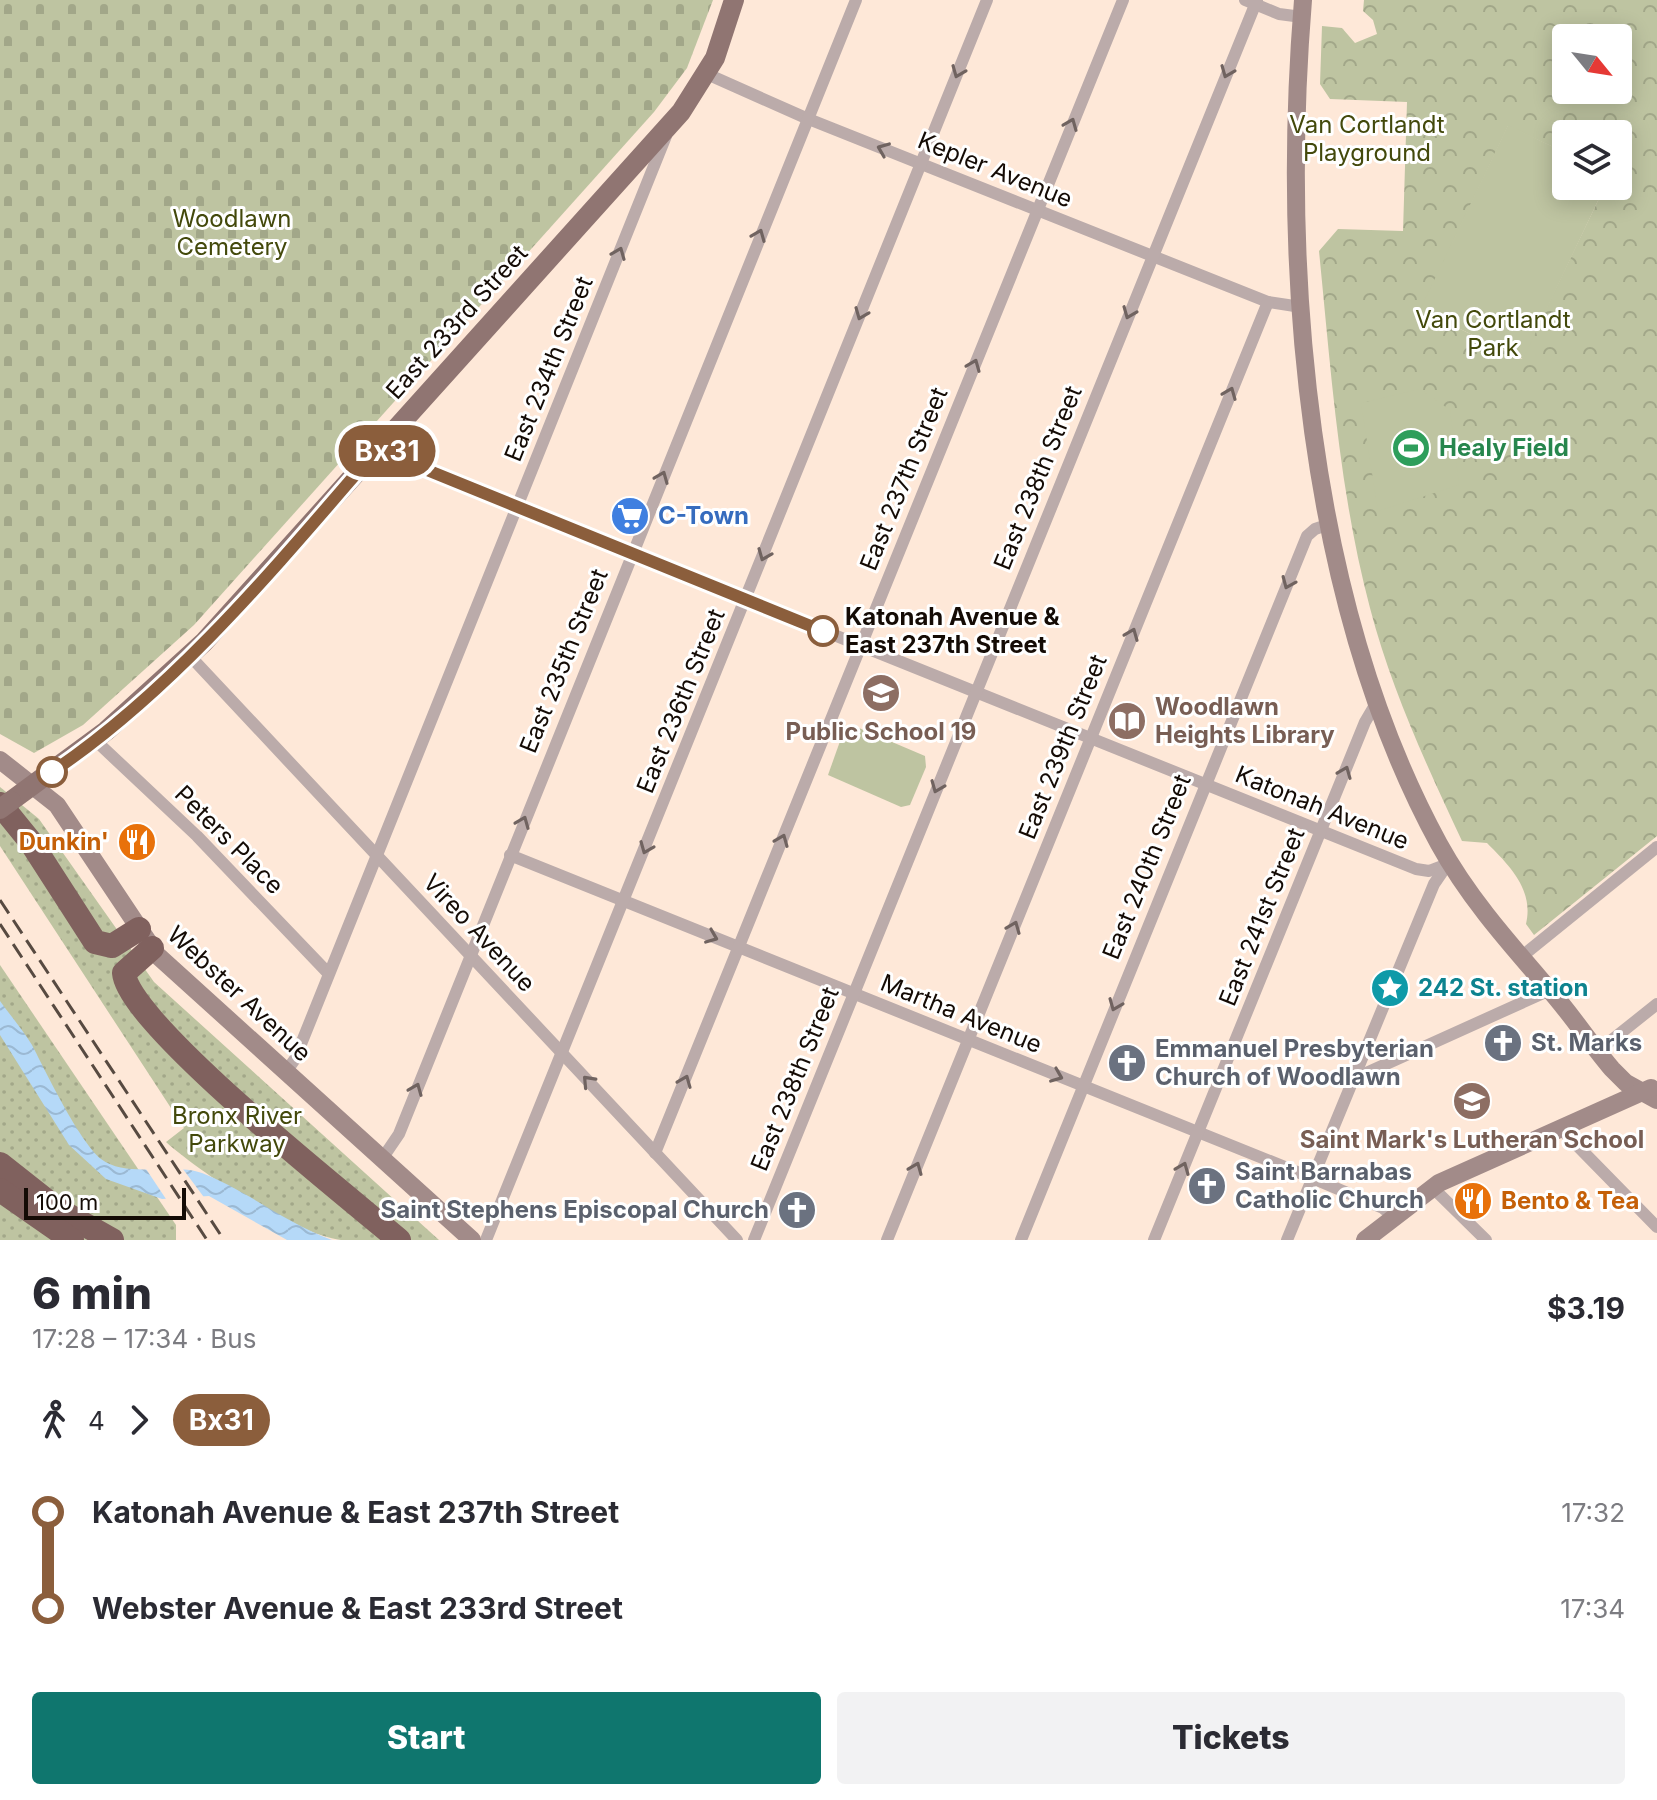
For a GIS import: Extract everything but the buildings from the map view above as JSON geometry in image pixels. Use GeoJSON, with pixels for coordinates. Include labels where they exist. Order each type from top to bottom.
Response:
{"type":"FeatureCollection","features":[{"type":"Feature","properties":{"kind":"highway"},"geometry":{"type":"LineString","coordinates":[[4,805],[95,942],[112,946],[146,939]]}},
{"type":"Feature","properties":{"kind":"highway"},"geometry":{"type":"LineString","coordinates":[[146,939],[124,973],[129,990],[144,1010],[196,1064],[399,1240]]}},
{"type":"Feature","properties":{"kind":"highway"},"geometry":{"type":"LineString","coordinates":[[0,1164],[57,1209],[112,1240]]}},
{"type":"Feature","properties":{"kind":"highway"},"geometry":{"type":"LineString","coordinates":[[0,1190],[72,1240]]}},
{"type":"Feature","properties":{"kind":"highway"},"geometry":{"type":"LineString","coordinates":[[0,1204],[44,1240]]}},
{"type":"Feature","properties":{"kind":"main road","name":"East 233rd Street"},"geometry":{"type":"LineString","coordinates":[[4,805],[95,740],[190,656],[672,122],[707,74],[734,0]]}},
{"type":"Feature","properties":{"kind":"street","name":"East 235th Street"},"geometry":{"type":"LineString","coordinates":[[382,1159],[399,1134],[856,0]]}},
{"type":"Feature","properties":{"kind":"street","name":"East 236th Street"},"geometry":{"type":"LineString","coordinates":[[486,1240],[987,0]]}},
{"type":"Feature","properties":{"kind":"street","name":"East 237th Street"},"geometry":{"type":"LineString","coordinates":[[655,1153],[1123,0]]}},
{"type":"Feature","properties":{"kind":"street"},"geometry":{"type":"LineString","coordinates":[[1252,1],[1279,14],[1302,8],[1296,95],[1301,307],[1309,397],[1330,524],[1350,609],[1378,700],[1417,797],[1450,863],[1521,957],[1626,1083],[1652,1092]]}},
{"type":"Feature","properties":{"kind":"street","name":"East 238th Street"},"geometry":{"type":"LineString","coordinates":[[754,1240],[1153,256],[1252,1]]}},
{"type":"Feature","properties":{"kind":"street","name":"Kepler Avenue"},"geometry":{"type":"LineString","coordinates":[[707,74],[806,118],[1268,302]]}},
{"type":"Feature","properties":{"kind":"street","name":"East 234th Street"},"geometry":{"type":"LineString","coordinates":[[286,1072],[672,122]]}},
{"type":"Feature","properties":{"kind":"street"},"geometry":{"type":"LineString","coordinates":[[1268,302],[1301,307]]}},
{"type":"Feature","properties":{"kind":"street","name":"East 239th Street"},"geometry":{"type":"LineString","coordinates":[[887,1240],[1268,302]]}},
{"type":"Feature","properties":{"kind":"street","name":"Katonah Avenue"},"geometry":{"type":"LineString","coordinates":[[381,445],[396,458],[1424,871],[1450,863]]}},
{"type":"Feature","properties":{"kind":"street","name":"East 240th Street"},"geometry":{"type":"LineString","coordinates":[[1021,1240],[1307,536],[1318,527],[1330,524]]}},
{"type":"Feature","properties":{"kind":"street","name":"Vireo Avenue"},"geometry":{"type":"LineString","coordinates":[[190,656],[737,1240]]}},
{"type":"Feature","properties":{"kind":"street","name":"East 241st Street"},"geometry":{"type":"LineString","coordinates":[[1154,1240],[1365,722],[1378,700]]}},
{"type":"Feature","properties":{"kind":"street","name":"Peters Place"},"geometry":{"type":"LineString","coordinates":[[95,740],[192,830],[328,973]]}},
{"type":"Feature","properties":{"kind":"street","name":"Webster Avenue"},"geometry":{"type":"LineString","coordinates":[[0,760],[60,809],[146,939],[286,1072],[472,1240]]}},
{"type":"Feature","properties":{"kind":"street"},"geometry":{"type":"LineString","coordinates":[[1521,957],[1657,847]]}},
{"type":"Feature","properties":{"kind":"street","name":"Martha Avenue"},"geometry":{"type":"LineString","coordinates":[[510,855],[1312,1178],[1383,1208],[1394,1217]]}},
{"type":"Feature","properties":{"kind":"street"},"geometry":{"type":"LineString","coordinates":[[1287,1240],[1434,884],[1450,863]]}},
{"type":"Feature","properties":{"kind":"street"},"geometry":{"type":"LineString","coordinates":[[1353,1079],[1550,990]]}},
{"type":"Feature","properties":{"kind":"street"},"geometry":{"type":"LineString","coordinates":[[1598,1051],[1657,1004]]}},
{"type":"Feature","properties":{"kind":"street"},"geometry":{"type":"LineString","coordinates":[[1365,1240],[1433,1188],[1560,1128],[1652,1092]]}},
{"type":"Feature","properties":{"kind":"street"},"geometry":{"type":"LineString","coordinates":[[1560,1128],[1657,1227]]}},
{"type":"Feature","properties":{"kind":"street"},"geometry":{"type":"LineString","coordinates":[[1433,1188],[1486,1240]]}},
{"type":"Feature","properties":{"kind":"green space","name":"Woodlawn Cemetery"},"geometry":{"type":"Polygon","coordinates":[[[0,0],[713,0],[687,68],[654,112],[194,625],[83,725],[34,753],[0,734],[0,0]]]}},
{"type":"Feature","properties":{"kind":"green space","name":"Van Cortlandt Park"},"geometry":{"type":"Polygon","coordinates":[[[1364,0],[1657,0],[1657,836],[1534,935],[1526,924],[1527,900],[1518,879],[1487,843],[1462,841],[1423,756],[1399,698],[1370,608],[1343,475],[1319,251],[1338,229],[1403,231],[1407,102],[1330,99],[1320,84],[1322,26],[1342,28],[1355,43],[1377,34],[1373,20],[1363,11],[1364,0]],[[1552,120],[1552,146],[1508,126],[1421,310],[1522,359],[1598,200],[1632,200],[1632,120],[1552,120]]]}},
{"type":"Feature","properties":{"kind":"green space"},"geometry":{"type":"Polygon","coordinates":[[[1508,125],[1552,146],[1552,200],[1598,200],[1523,359],[1420,310],[1508,125]]]}},
{"type":"Feature","properties":{"kind":"green space","name":"Healy Field"},"geometry":{"type":"Polygon","coordinates":[[[1420,389],[1450,410],[1459,485],[1378,511],[1361,403],[1420,389]]]}},
{"type":"Feature","properties":{"kind":"green space"},"geometry":{"type":"Polygon","coordinates":[[[852,725],[925,756],[926,767],[910,805],[901,807],[828,775],[844,730],[852,725]]]}},
{"type":"Feature","properties":{"kind":"green space","name":"Bronx River Parkway"},"geometry":{"type":"Polygon","coordinates":[[[0,787],[39,819],[154,982],[439,1240],[341,1240],[321,1235],[249,1201],[166,1142],[184,1128],[0,846],[0,787]]]}},
{"type":"Feature","properties":{"kind":"green space","name":"Bronx River Parkway"},"geometry":{"type":"Polygon","coordinates":[[[0,965],[176,1225],[176,1240],[0,1240],[0,965]]]}},
{"type":"Feature","properties":{"kind":"water"},"geometry":{"type":"Polygon","coordinates":[[[0,1001],[32,1045],[83,1137],[101,1159],[124,1168],[202,1173],[332,1240],[287,1240],[209,1196],[162,1199],[106,1179],[69,1145],[0,1035],[0,1001]]]}},
{"type":"Feature","properties":{"kind":"pier"},"geometry":{"type":"Polygon","coordinates":[[[142,1163],[180,1165],[206,1200],[168,1202],[142,1163]]]}},
{"type":"Feature","properties":{"kind":"railway"},"geometry":{"type":"LineString","coordinates":[[0,900],[224,1240]]}},
{"type":"Feature","properties":{"kind":"railway"},"geometry":{"type":"LineString","coordinates":[[0,924],[207,1240]]}},
{"type":"Feature","properties":{"kind":"bus line","name":"Bx31"},"geometry":{"type":"LineString","coordinates":[[52,772],[106,731],[190,656],[381,445],[392,456],[823,631]]}},
{"type":"Feature","properties":{"kind":"place","name":"Healy Field"},"geometry":{"type":"Point","coordinates":[1411,448]}},
{"type":"Feature","properties":{"kind":"place","name":"C-Town"},"geometry":{"type":"Point","coordinates":[630,516]}},
{"type":"Feature","properties":{"kind":"place","name":"Katonah Avenue & East 237th Street"},"geometry":{"type":"Point","coordinates":[823,631]}},
{"type":"Feature","properties":{"kind":"place","name":"Public School 19"},"geometry":{"type":"Point","coordinates":[881,693]}},
{"type":"Feature","properties":{"kind":"place","name":"Woodlawn Heights Library"},"geometry":{"type":"Point","coordinates":[1127,721]}},
{"type":"Feature","properties":{"kind":"place","name":"Dunkin'"},"geometry":{"type":"Point","coordinates":[137,842]}},
{"type":"Feature","properties":{"kind":"place","name":"242 St. station"},"geometry":{"type":"Point","coordinates":[1390,988]}},
{"type":"Feature","properties":{"kind":"place","name":"St. Marks"},"geometry":{"type":"Point","coordinates":[1503,1043]}},
{"type":"Feature","properties":{"kind":"place","name":"Emmanuel Presbyterian Church of Woodlawn"},"geometry":{"type":"Point","coordinates":[1127,1063]}},
{"type":"Feature","properties":{"kind":"place","name":"Saint Mark's Lutheran School"},"geometry":{"type":"Point","coordinates":[1472,1101]}},
{"type":"Feature","properties":{"kind":"place","name":"Saint Barnabas Catholic Church"},"geometry":{"type":"Point","coordinates":[1207,1186]}},
{"type":"Feature","properties":{"kind":"place","name":"Bento & Tea"},"geometry":{"type":"Point","coordinates":[1473,1201]}},
{"type":"Feature","properties":{"kind":"place","name":"Saint Stephens Episcopal Church"},"geometry":{"type":"Point","coordinates":[797,1210]}},
{"type":"Feature","properties":{"kind":"park label","name":"Van Cortlandt Playground"},"geometry":{"type":"Point","coordinates":[1367,139]}}]}
